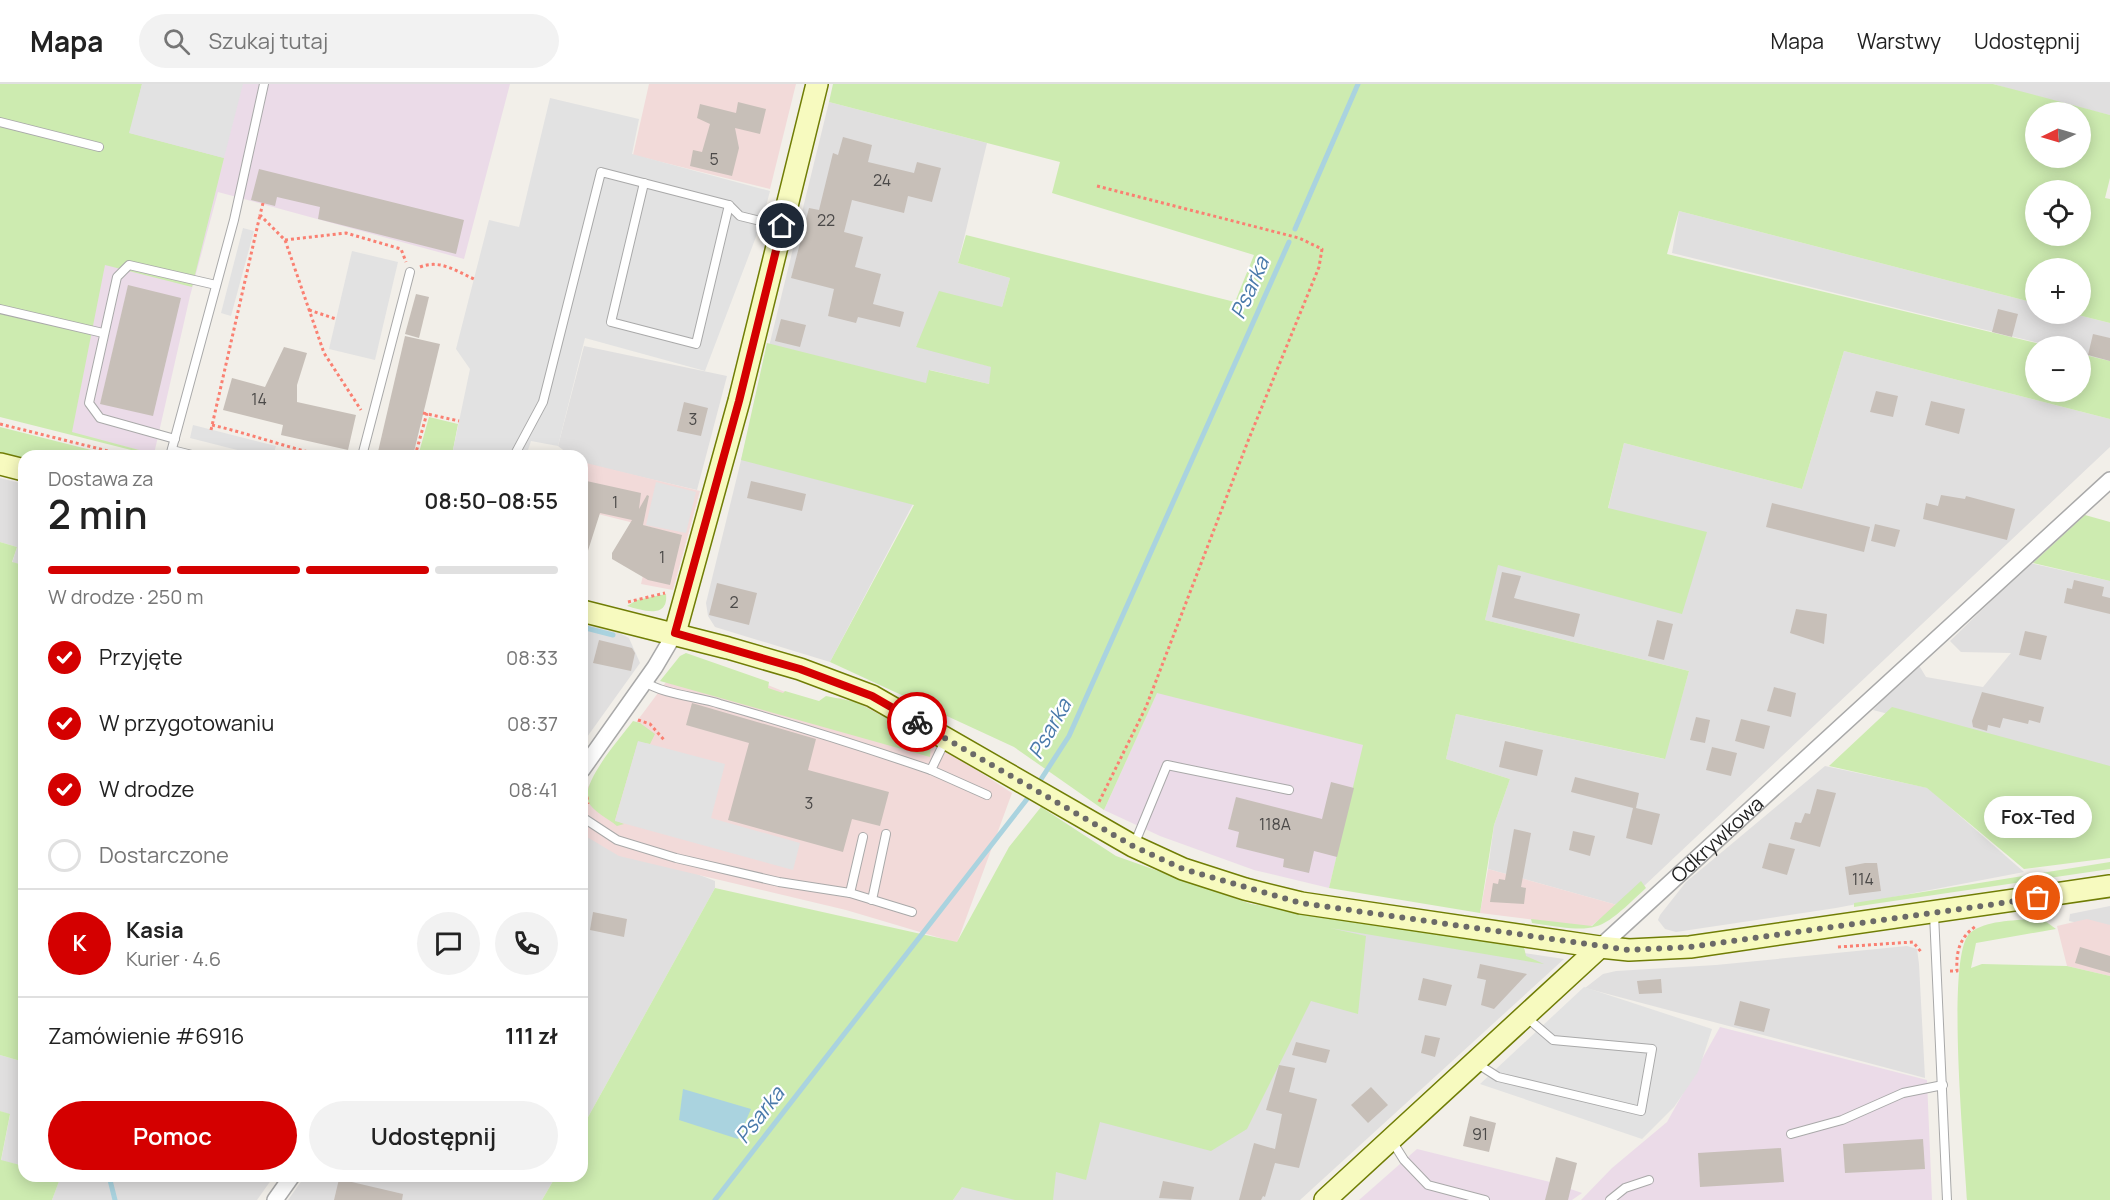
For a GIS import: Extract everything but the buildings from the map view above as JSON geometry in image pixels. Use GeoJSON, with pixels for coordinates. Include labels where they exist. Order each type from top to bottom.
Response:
{"type":"FeatureCollection","features":[{"type":"Feature","properties":{"kind":"street"},"geometry":{"type":"LineString","coordinates":[[588,770],[675,633],[739,401],[817,84]]}},
{"type":"Feature","properties":{"kind":"street"},"geometry":{"type":"LineString","coordinates":[[0,464],[18,468]]}},
{"type":"Feature","properties":{"kind":"street","name":"Odkrywkowa"},"geometry":{"type":"LineString","coordinates":[[1325,1200],[2110,480]]}},
{"type":"Feature","properties":{"kind":"street"},"geometry":{"type":"LineString","coordinates":[[588,612],[675,633],[800,669],[872,696],[1133,846],[1183,869],[1301,903],[1629,950],[1690,947],[1934,914],[2110,886]]}},
{"type":"Feature","properties":{"kind":"street"},"geometry":{"type":"LineString","coordinates":[[275,1200],[288,1182]]}},
{"type":"Feature","properties":{"kind":"lane"},"geometry":{"type":"LineString","coordinates":[[172,450],[216,285],[264,84]]}},
{"type":"Feature","properties":{"kind":"lane"},"geometry":{"type":"LineString","coordinates":[[0,122],[99,147]]}},
{"type":"Feature","properties":{"kind":"lane"},"geometry":{"type":"LineString","coordinates":[[517,450],[543,402],[601,172],[729,205],[740,216],[782,226]]}},
{"type":"Feature","properties":{"kind":"lane"},"geometry":{"type":"LineString","coordinates":[[644,183],[611,322],[696,344],[729,205]]}},
{"type":"Feature","properties":{"kind":"lane"},"geometry":{"type":"LineString","coordinates":[[175,440],[100,418],[89,403],[117,277],[129,265],[216,285]]}},
{"type":"Feature","properties":{"kind":"lane"},"geometry":{"type":"LineString","coordinates":[[364,450],[410,272]]}},
{"type":"Feature","properties":{"kind":"lane"},"geometry":{"type":"LineString","coordinates":[[0,309],[103,333]]}},
{"type":"Feature","properties":{"kind":"lane"},"geometry":{"type":"LineString","coordinates":[[645,682],[653,687],[833,736],[931,770],[987,795]]}},
{"type":"Feature","properties":{"kind":"lane"},"geometry":{"type":"LineString","coordinates":[[931,770],[947,739]]}},
{"type":"Feature","properties":{"kind":"lane"},"geometry":{"type":"LineString","coordinates":[[1133,846],[1167,765],[1289,790]]}},
{"type":"Feature","properties":{"kind":"lane"},"geometry":{"type":"LineString","coordinates":[[588,821],[617,840],[676,858],[779,882],[850,893],[912,912]]}},
{"type":"Feature","properties":{"kind":"lane"},"geometry":{"type":"LineString","coordinates":[[872,900],[886,834]]}},
{"type":"Feature","properties":{"kind":"lane"},"geometry":{"type":"LineString","coordinates":[[850,893],[863,837]]}},
{"type":"Feature","properties":{"kind":"lane"},"geometry":{"type":"LineString","coordinates":[[1934,914],[1947,1200]]}},
{"type":"Feature","properties":{"kind":"lane"},"geometry":{"type":"LineString","coordinates":[[1475,1062],[1498,1077],[1641,1112],[1652,1049],[1553,1040],[1525,1017]]}},
{"type":"Feature","properties":{"kind":"lane"},"geometry":{"type":"LineString","coordinates":[[1791,1134],[1842,1120],[1903,1093],[1943,1085]]}},
{"type":"Feature","properties":{"kind":"lane"},"geometry":{"type":"LineString","coordinates":[[1391,1140],[1404,1160],[1428,1185],[1485,1200]]}},
{"type":"Feature","properties":{"kind":"lane"},"geometry":{"type":"LineString","coordinates":[[1610,1200],[1625,1188],[1649,1180]]}},
{"type":"Feature","properties":{"kind":"path"},"geometry":{"type":"LineString","coordinates":[[1088,821],[1146,707],[1248,441],[1319,267],[1322,249],[1299,238],[1097,186]]}},
{"type":"Feature","properties":{"kind":"path"},"geometry":{"type":"LineString","coordinates":[[263,203],[211,428],[261,437],[278,446],[296,450]]}},
{"type":"Feature","properties":{"kind":"path"},"geometry":{"type":"LineString","coordinates":[[260,215],[285,240],[324,353],[370,424]]}},
{"type":"Feature","properties":{"kind":"path"},"geometry":{"type":"LineString","coordinates":[[285,240],[346,233],[401,249],[410,272],[429,263],[442,264],[474,279]]}},
{"type":"Feature","properties":{"kind":"path"},"geometry":{"type":"LineString","coordinates":[[309,310],[336,319]]}},
{"type":"Feature","properties":{"kind":"path"},"geometry":{"type":"LineString","coordinates":[[416,450],[425,413],[459,421]]}},
{"type":"Feature","properties":{"kind":"path"},"geometry":{"type":"LineString","coordinates":[[0,424],[104,450]]}},
{"type":"Feature","properties":{"kind":"path"},"geometry":{"type":"LineString","coordinates":[[622,603],[665,592],[673,594]]}},
{"type":"Feature","properties":{"kind":"path"},"geometry":{"type":"LineString","coordinates":[[633,717],[650,724],[665,741]]}},
{"type":"Feature","properties":{"kind":"path"},"geometry":{"type":"LineString","coordinates":[[588,805],[590,809]]}},
{"type":"Feature","properties":{"kind":"path"},"geometry":{"type":"LineString","coordinates":[[1957,971],[1956,951],[1963,938],[1974,927],[1982,924]]}},
{"type":"Feature","properties":{"kind":"path"},"geometry":{"type":"LineString","coordinates":[[1835,948],[1913,942],[1922,953],[1923,963]]}},
{"type":"Feature","properties":{"kind":"shaded area"},"geometry":{"type":"Polygon","coordinates":[[[0,84],[510,84],[464,259],[218,192],[190,296],[155,450],[138,450],[10,417],[0,84]]]}},
{"type":"Feature","properties":{"kind":"shaded area"},"geometry":{"type":"Polygon","coordinates":[[[142,84],[243,84],[224,158],[129,133],[142,84]]]}},
{"type":"Feature","properties":{"kind":"shaded area"},"geometry":{"type":"Polygon","coordinates":[[[649,84],[796,84],[770,189],[633,155],[649,84]]]}},
{"type":"Feature","properties":{"kind":"shaded area"},"geometry":{"type":"Polygon","coordinates":[[[1993,84],[2110,84],[2110,115],[2091,110],[2091,102],[2051,101],[1993,84]]]}},
{"type":"Feature","properties":{"kind":"shaded area"},"geometry":{"type":"Polygon","coordinates":[[[550,98],[639,119],[632,154],[770,191],[762,221],[705,371],[585,338],[558,446],[531,441],[528,450],[453,450],[470,369],[456,349],[489,220],[519,227],[550,98]]]}},
{"type":"Feature","properties":{"kind":"shaded area"},"geometry":{"type":"Polygon","coordinates":[[[829,102],[987,143],[958,263],[1010,278],[1002,307],[916,346],[992,367],[989,384],[930,370],[913,504],[830,662],[715,627],[708,616],[706,603],[829,102]]]}},
{"type":"Feature","properties":{"kind":"shaded area"},"geometry":{"type":"Polygon","coordinates":[[[1679,211],[2025,300],[2025,324],[2091,324],[2091,318],[2110,323],[2110,361],[2091,356],[2091,336],[2025,336],[2025,340],[1672,253],[1679,211]]]}},
{"type":"Feature","properties":{"kind":"shaded area"},"geometry":{"type":"Polygon","coordinates":[[[243,228],[254,231],[231,316],[221,313],[243,228]]]}},
{"type":"Feature","properties":{"kind":"shaded area"},"geometry":{"type":"Polygon","coordinates":[[[352,251],[398,262],[375,360],[329,349],[352,251]]]}},
{"type":"Feature","properties":{"kind":"shaded area"},"geometry":{"type":"Polygon","coordinates":[[[584,346],[727,376],[697,490],[588,464],[588,450],[563,450],[558,446],[584,346]]]}},
{"type":"Feature","properties":{"kind":"shaded area"},"geometry":{"type":"Polygon","coordinates":[[[1844,351],[2025,397],[2025,402],[2044,402],[2110,419],[2110,447],[1643,887],[1617,905],[1488,869],[1494,825],[1510,779],[1446,759],[1456,714],[1664,759],[1689,671],[1485,620],[1497,565],[1608,509],[1624,443],[1802,489],[1844,351]]]}},
{"type":"Feature","properties":{"kind":"shaded area"},"geometry":{"type":"Polygon","coordinates":[[[193,425],[276,446],[275,450],[237,450],[190,438],[193,425]]]}},
{"type":"Feature","properties":{"kind":"shaded area"},"geometry":{"type":"Polygon","coordinates":[[[588,463],[700,491],[673,590],[641,584],[654,528],[588,512],[588,463]]]}},
{"type":"Feature","properties":{"kind":"shaded area"},"geometry":{"type":"Polygon","coordinates":[[[0,478],[18,482],[18,564],[12,563],[17,547],[0,542],[0,478]]]}},
{"type":"Feature","properties":{"kind":"shaded area"},"geometry":{"type":"Polygon","coordinates":[[[656,482],[696,492],[686,533],[646,525],[656,482]]]}},
{"type":"Feature","properties":{"kind":"shaded area"},"geometry":{"type":"Polygon","coordinates":[[[2030,563],[2110,581],[2110,771],[1873,710],[1917,662],[1926,677],[1983,687],[2011,653],[1961,652],[1950,641],[2030,563]]]}},
{"type":"Feature","properties":{"kind":"shaded area"},"geometry":{"type":"Polygon","coordinates":[[[588,625],[629,638],[640,663],[588,736],[588,625]]]}},
{"type":"Feature","properties":{"kind":"shaded area"},"geometry":{"type":"Polygon","coordinates":[[[684,658],[710,662],[813,703],[840,698],[869,707],[929,739],[1012,793],[957,943],[846,910],[619,856],[588,838],[588,787],[684,658]]]}},
{"type":"Feature","properties":{"kind":"shaded area"},"geometry":{"type":"Polygon","coordinates":[[[1157,692],[1364,745],[1329,888],[1254,870],[1160,836],[1104,810],[1157,692]]]}},
{"type":"Feature","properties":{"kind":"shaded area"},"geometry":{"type":"Polygon","coordinates":[[[638,741],[725,764],[711,818],[800,843],[793,870],[615,821],[638,741]]]}},
{"type":"Feature","properties":{"kind":"shaded area"},"geometry":{"type":"Polygon","coordinates":[[[1825,766],[1928,788],[2024,872],[1836,908],[1676,932],[1665,929],[1658,920],[1660,915],[1686,882],[1825,766]]]}},
{"type":"Feature","properties":{"kind":"shaded area"},"geometry":{"type":"Polygon","coordinates":[[[588,831],[715,881],[715,888],[588,1117],[588,831]]]}},
{"type":"Feature","properties":{"kind":"shaded area"},"geometry":{"type":"Polygon","coordinates":[[[1488,869],[1617,905],[1590,927],[1480,913],[1488,869]]]}},
{"type":"Feature","properties":{"kind":"shaded area"},"geometry":{"type":"Polygon","coordinates":[[[2110,906],[2110,930],[2069,921],[2070,914],[2110,906]]]}},
{"type":"Feature","properties":{"kind":"shaded area"},"geometry":{"type":"Polygon","coordinates":[[[1296,919],[1564,959],[1300,1200],[953,1200],[1007,1120],[1296,919]]]}},
{"type":"Feature","properties":{"kind":"shaded area"},"geometry":{"type":"Polygon","coordinates":[[[2087,919],[2110,925],[2110,976],[2067,966],[2057,926],[2087,919]]]}},
{"type":"Feature","properties":{"kind":"shaded area"},"geometry":{"type":"Polygon","coordinates":[[[1907,946],[1917,949],[1925,1078],[1585,988],[1603,974],[1616,971],[1716,965],[1907,946]]]}},
{"type":"Feature","properties":{"kind":"shaded area"},"geometry":{"type":"Polygon","coordinates":[[[1584,987],[1712,1029],[1698,1072],[1674,1107],[1642,1139],[1480,1084],[1584,987]]]}},
{"type":"Feature","properties":{"kind":"shaded area"},"geometry":{"type":"Polygon","coordinates":[[[1720,1027],[1927,1080],[1932,1200],[1581,1200],[1612,1168],[1667,1122],[1720,1027]]]}},
{"type":"Feature","properties":{"kind":"shaded area"},"geometry":{"type":"Polygon","coordinates":[[[0,1055],[18,1060],[18,1165],[1,1161],[10,1115],[0,1111],[0,1055]]]}},
{"type":"Feature","properties":{"kind":"shaded area"},"geometry":{"type":"Polygon","coordinates":[[[1417,1149],[1550,1182],[1582,1193],[1572,1200],[1359,1200],[1417,1149]]]}},
{"type":"Feature","properties":{"kind":"shaded area"},"geometry":{"type":"Polygon","coordinates":[[[59,1182],[270,1182],[257,1200],[52,1200],[59,1182]]]}},
{"type":"Feature","properties":{"kind":"shaded area"},"geometry":{"type":"Polygon","coordinates":[[[301,1182],[552,1182],[542,1200],[288,1200],[301,1182]]]}},
{"type":"Feature","properties":{"kind":"green space"},"geometry":{"type":"Polygon","coordinates":[[[0,84],[142,84],[130,133],[224,158],[192,287],[105,265],[72,432],[139,450],[131,450],[0,417],[0,84]]]}},
{"type":"Feature","properties":{"kind":"green space"},"geometry":{"type":"Polygon","coordinates":[[[833,84],[1993,84],[2061,102],[2025,102],[2025,168],[2091,168],[2091,110],[2110,115],[2110,178],[2105,198],[2110,199],[2110,323],[2091,318],[2091,258],[2025,258],[2025,300],[1679,211],[1667,254],[2025,340],[2025,397],[1844,351],[1802,489],[1624,443],[1608,508],[1707,532],[1682,614],[1498,565],[1485,620],[1689,671],[1665,759],[1456,714],[1446,759],[1510,779],[1494,825],[1480,913],[1329,888],[1363,745],[1157,693],[1104,810],[1014,747],[830,662],[914,505],[741,460],[767,343],[926,383],[929,370],[989,384],[991,367],[916,347],[939,291],[1002,307],[1010,278],[958,263],[966,235],[1235,302],[1254,255],[1052,193],[1060,162],[829,102],[833,84]]]}},
{"type":"Feature","properties":{"kind":"green space"},"geometry":{"type":"Polygon","coordinates":[[[2091,356],[2110,361],[2110,419],[2044,402],[2091,402],[2091,356]]]}},
{"type":"Feature","properties":{"kind":"green space"},"geometry":{"type":"Polygon","coordinates":[[[429,417],[458,424],[453,450],[420,450],[429,417]]]}},
{"type":"Feature","properties":{"kind":"green space"},"geometry":{"type":"Polygon","coordinates":[[[0,427],[91,450],[18,450],[18,456],[0,452],[0,427]]]}},
{"type":"Feature","properties":{"kind":"green space"},"geometry":{"type":"Polygon","coordinates":[[[2085,515],[2110,522],[2110,581],[2033,563],[2085,515]]]}},
{"type":"Feature","properties":{"kind":"green space"},"geometry":{"type":"Polygon","coordinates":[[[0,542],[17,547],[12,562],[18,564],[18,1060],[0,1055],[0,542]]]}},
{"type":"Feature","properties":{"kind":"green space"},"geometry":{"type":"Polygon","coordinates":[[[666,594],[666,602],[659,610],[646,611],[627,606],[637,600],[666,594]]]}},
{"type":"Feature","properties":{"kind":"green space"},"geometry":{"type":"Polygon","coordinates":[[[686,653],[769,682],[768,688],[783,693],[785,691],[819,701],[826,696],[856,702],[931,742],[930,757],[660,681],[680,656],[686,653]]]}},
{"type":"Feature","properties":{"kind":"green space"},"geometry":{"type":"Polygon","coordinates":[[[1892,707],[2110,766],[2110,858],[2024,869],[1927,788],[1829,766],[1892,707]]]}},
{"type":"Feature","properties":{"kind":"green space"},"geometry":{"type":"Polygon","coordinates":[[[633,721],[640,723],[655,734],[650,744],[638,742],[615,820],[624,824],[617,826],[601,815],[588,801],[590,783],[603,760],[633,721]]]}},
{"type":"Feature","properties":{"kind":"green space"},"geometry":{"type":"Polygon","coordinates":[[[1041,807],[1116,856],[1251,904],[1524,947],[1526,956],[1544,964],[1330,928],[1366,936],[1358,1014],[1311,1001],[1247,1129],[1211,1151],[1100,1122],[1086,1180],[1056,1172],[1053,1200],[1015,1200],[962,1187],[953,1200],[542,1200],[552,1182],[588,1182],[588,1117],[715,888],[957,942],[1009,847],[1041,807]]]}},
{"type":"Feature","properties":{"kind":"green space"},"geometry":{"type":"Polygon","coordinates":[[[2110,862],[2110,869],[1854,907],[1854,903],[2110,862]]]}},
{"type":"Feature","properties":{"kind":"green space"},"geometry":{"type":"Polygon","coordinates":[[[1641,881],[1646,888],[1617,914],[1596,926],[1571,928],[1532,923],[1531,919],[1592,926],[1641,881]]]}},
{"type":"Feature","properties":{"kind":"green space"},"geometry":{"type":"Polygon","coordinates":[[[2041,918],[2056,929],[1976,943],[1971,968],[1982,964],[2067,966],[2110,976],[2110,1200],[1967,1200],[1958,1059],[1959,978],[1963,949],[1970,933],[1977,928],[2004,921],[2041,918]]]}},
{"type":"Feature","properties":{"kind":"green space"},"geometry":{"type":"Polygon","coordinates":[[[0,1111],[10,1114],[1,1160],[18,1164],[18,1182],[59,1182],[52,1200],[0,1200],[0,1111]]]}},
{"type":"Feature","properties":{"kind":"water"},"geometry":{"type":"Polygon","coordinates":[[[683,1089],[751,1109],[738,1139],[679,1120],[683,1089]]]}},
{"type":"Feature","properties":{"kind":"waterway","name":"Psarka"},"geometry":{"type":"LineString","coordinates":[[1295,229],[1358,84]]}},
{"type":"Feature","properties":{"kind":"waterway","name":"Psarka"},"geometry":{"type":"LineString","coordinates":[[1036,787],[1069,736],[1289,242]]}},
{"type":"Feature","properties":{"kind":"waterway"},"geometry":{"type":"LineString","coordinates":[[588,629],[613,635]]}},
{"type":"Feature","properties":{"kind":"waterway","name":"Psarka"},"geometry":{"type":"LineString","coordinates":[[715,1200],[1031,794]]}},
{"type":"Feature","properties":{"kind":"waterway"},"geometry":{"type":"LineString","coordinates":[[110,1182],[115,1200]]}},
{"type":"Feature","properties":{"kind":"way so far"},"geometry":{"type":"LineString","coordinates":[[917,722],[1133,846],[1183,869],[1245,889],[1301,903],[1629,950],[1690,947],[2038,898]]}},
{"type":"Feature","properties":{"kind":"place","name":"Fox-Ted"},"geometry":{"type":"Point","coordinates":[2038,898]}},
{"type":"Feature","properties":{"kind":"route"},"geometry":{"type":"LineString","coordinates":[[782,226],[739,401],[675,633],[800,669],[872,696],[917,722]]}}]}
